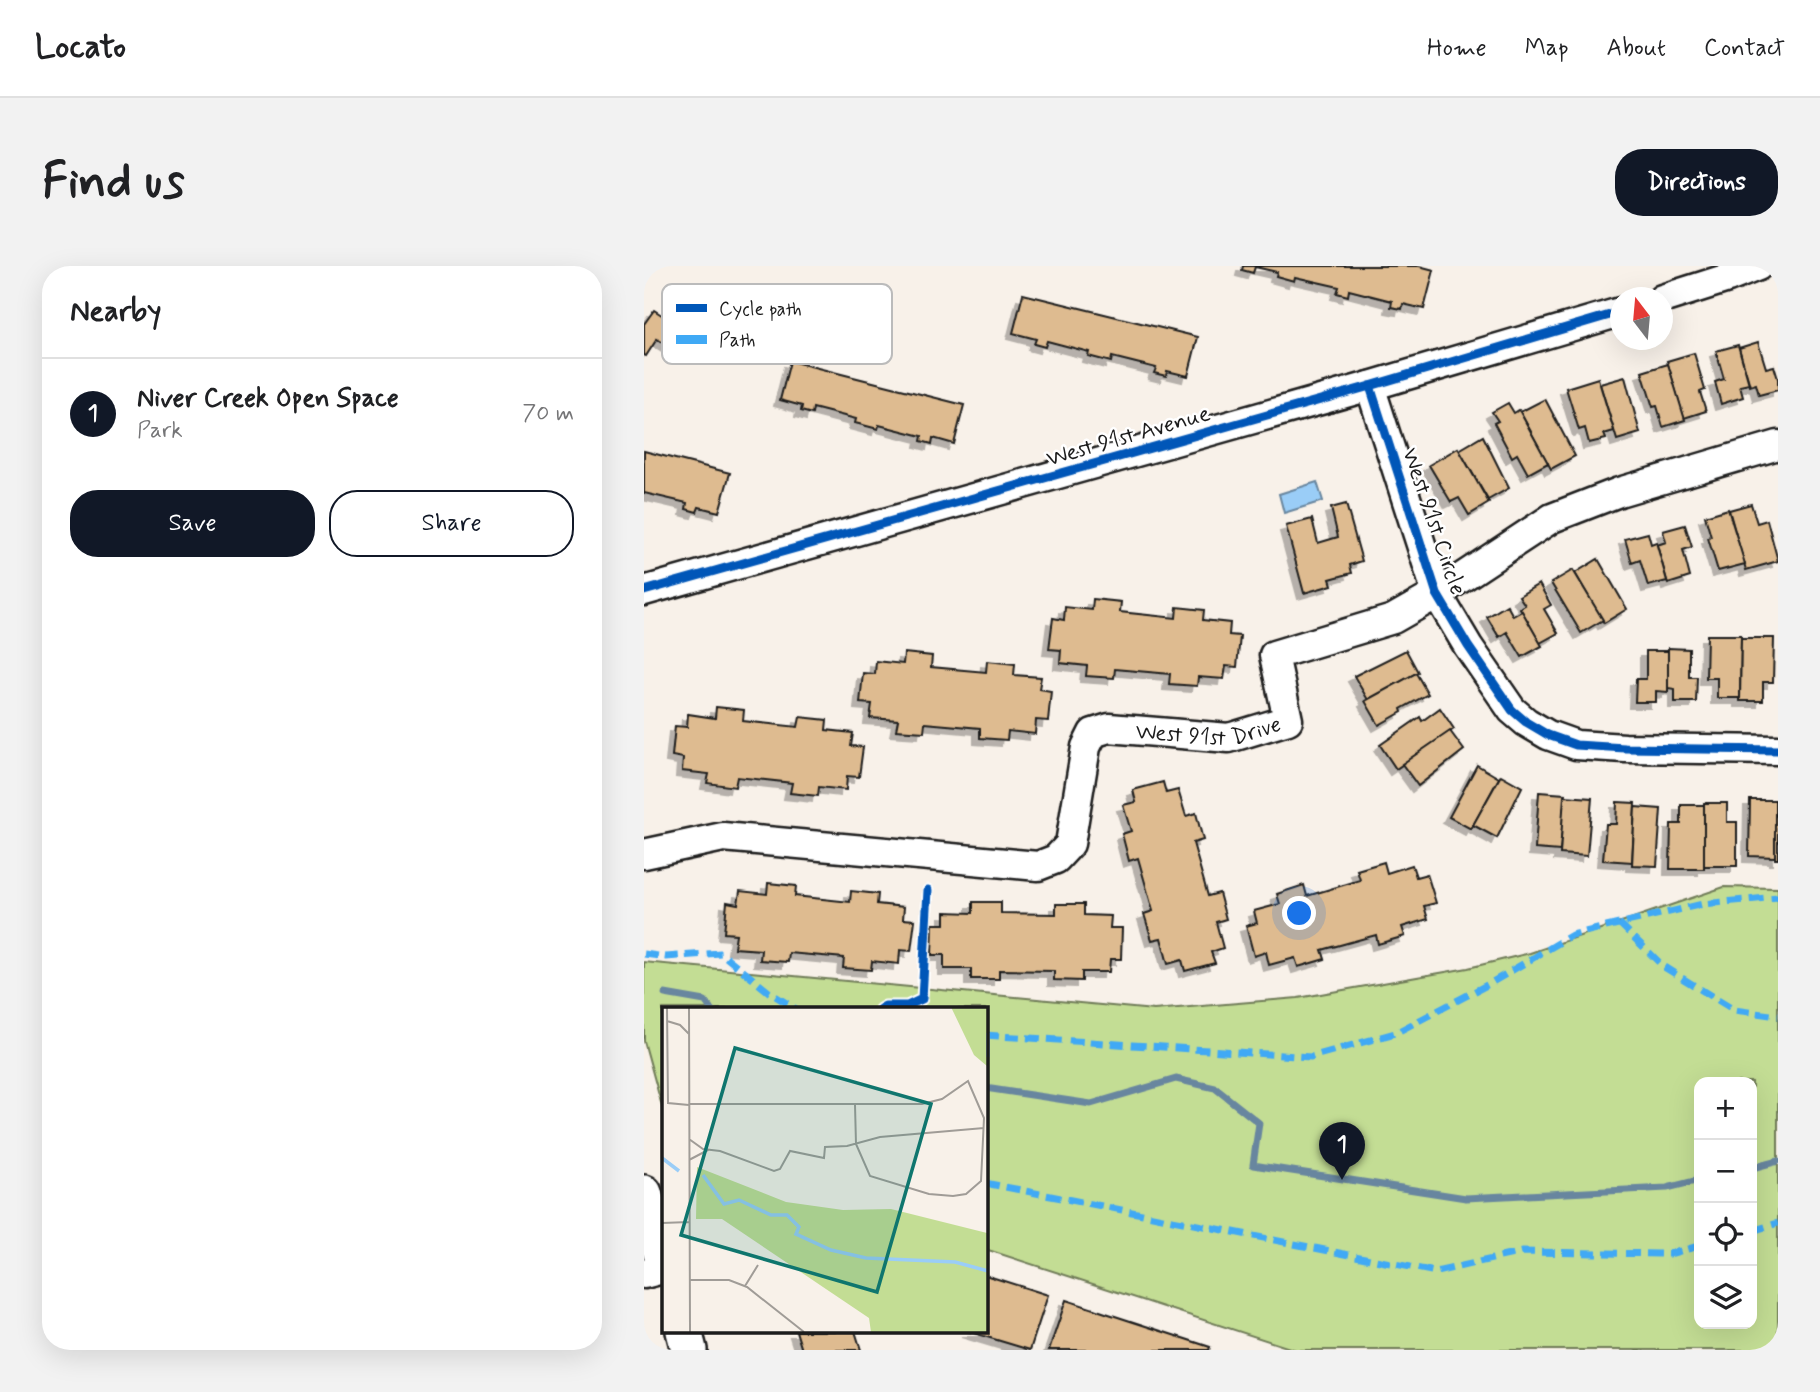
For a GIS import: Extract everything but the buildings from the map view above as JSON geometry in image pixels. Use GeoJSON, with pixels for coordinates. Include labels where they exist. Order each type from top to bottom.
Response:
{"type":"FeatureCollection","features":[{"type":"Feature","properties":{"kind":"main road"},"geometry":{"type":"LineString","coordinates":[[644,1194],[662,1257]]}},
{"type":"Feature","properties":{"kind":"main road"},"geometry":{"type":"LineString","coordinates":[[684,1332],[689,1350]]}},
{"type":"Feature","properties":{"kind":"street"},"geometry":{"type":"LineString","coordinates":[[1673,296],[1758,266]]}},
{"type":"Feature","properties":{"kind":"street","name":"West 91st Avenue"},"geometry":{"type":"LineString","coordinates":[[644,590],[1370,386],[1610,315]]}},
{"type":"Feature","properties":{"kind":"street","name":"West 91st Circle"},"geometry":{"type":"LineString","coordinates":[[1370,386],[1437,594],[1503,700],[1525,722],[1569,744],[1778,750]]}},
{"type":"Feature","properties":{"kind":"street","name":"West 91st Drive"},"geometry":{"type":"LineString","coordinates":[[648,857],[723,837],[1038,866],[1056,859],[1070,844],[1086,747],[1093,733],[1109,728],[1229,738],[1288,720],[1274,655],[1393,619],[1437,594],[1552,518],[1619,492],[1778,444]]}},
{"type":"Feature","properties":{"kind":"street"},"geometry":{"type":"LineString","coordinates":[[644,1274],[662,1269]]}},
{"type":"Feature","properties":{"kind":"green space"},"geometry":{"type":"Polygon","coordinates":[[[1724,887],[1778,888],[1778,1350],[1296,1350],[987,1250],[987,1007],[662,1007],[662,1106],[644,1041],[644,962],[1154,1010],[1298,998],[1468,968],[1530,953],[1724,887]]]}},
{"type":"Feature","properties":{"kind":"water"},"geometry":{"type":"Polygon","coordinates":[[[1317,482],[1323,501],[1284,513],[1279,494],[1317,482]]]}},
{"type":"Feature","properties":{"kind":"waterway"},"geometry":{"type":"LineString","coordinates":[[665,994],[705,1001],[710,1007]]}},
{"type":"Feature","properties":{"kind":"waterway"},"geometry":{"type":"LineString","coordinates":[[987,1088],[1091,1104],[1176,1079],[1215,1088],[1259,1123],[1253,1165],[1466,1198],[1667,1188],[1694,1181]]}},
{"type":"Feature","properties":{"kind":"waterway"},"geometry":{"type":"LineString","coordinates":[[1757,1167],[1778,1161]]}},
{"type":"Feature","properties":{"kind":"marked path"},"geometry":{"type":"LineString","coordinates":[[987,1035],[1311,1057],[1395,1033],[1489,984],[1572,935],[1703,904],[1778,897]]}},
{"type":"Feature","properties":{"kind":"marked path"},"geometry":{"type":"LineString","coordinates":[[1619,923],[1664,967],[1734,1010],[1778,1016]]}},
{"type":"Feature","properties":{"kind":"marked path"},"geometry":{"type":"LineString","coordinates":[[644,954],[666,957],[721,953],[769,992],[793,1007]]}},
{"type":"Feature","properties":{"kind":"marked path"},"geometry":{"type":"LineString","coordinates":[[987,1183],[1436,1272],[1522,1252],[1669,1254],[1694,1247]]}},
{"type":"Feature","properties":{"kind":"marked path"},"geometry":{"type":"LineString","coordinates":[[1757,1229],[1778,1223]]}},
{"type":"Feature","properties":{"kind":"cycle path"},"geometry":{"type":"LineString","coordinates":[[644,591],[1370,386],[1610,315]]}},
{"type":"Feature","properties":{"kind":"cycle path"},"geometry":{"type":"LineString","coordinates":[[1370,386],[1437,594],[1468,646],[1512,710],[1548,735],[1576,745],[1778,750]]}},
{"type":"Feature","properties":{"kind":"cycle path"},"geometry":{"type":"LineString","coordinates":[[883,1007],[907,1006],[922,999],[928,890]]}},
{"type":"Feature","properties":{"kind":"place","name":"Niver Creek Open Space"},"geometry":{"type":"Point","coordinates":[1342,1180]}}]}
